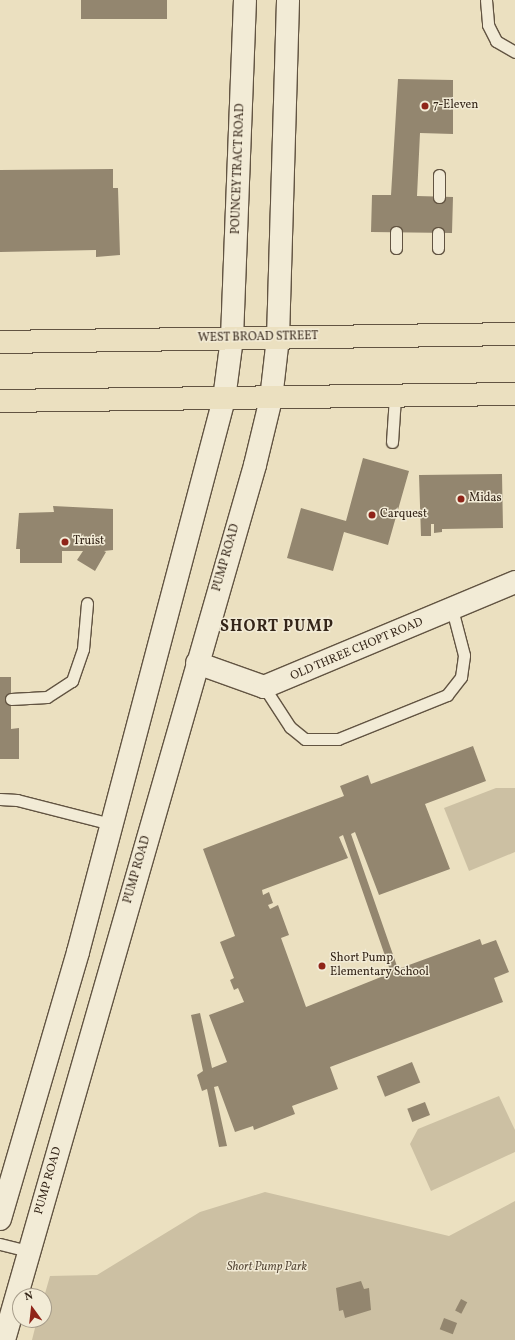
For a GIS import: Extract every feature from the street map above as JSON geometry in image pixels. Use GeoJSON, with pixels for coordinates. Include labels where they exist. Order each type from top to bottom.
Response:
{"type":"FeatureCollection","features":[{"type":"Feature","properties":{"kind":"main road","name":"POUNCEY TRACT ROAD"},"geometry":{"type":"LineString","coordinates":[[224,399],[232,338],[245,0]]}},
{"type":"Feature","properties":{"kind":"main road"},"geometry":{"type":"LineString","coordinates":[[278,338],[288,0]]}},
{"type":"Feature","properties":{"kind":"main road","name":"WEST BROAD STREET"},"geometry":{"type":"LineString","coordinates":[[0,342],[515,334]]}},
{"type":"Feature","properties":{"kind":"main road","name":"PUMP ROAD"},"geometry":{"type":"LineString","coordinates":[[4,1340],[197,663],[270,399],[278,338]]}},
{"type":"Feature","properties":{"kind":"main road"},"geometry":{"type":"LineString","coordinates":[[0,402],[515,394]]}},
{"type":"Feature","properties":{"kind":"main road"},"geometry":{"type":"LineString","coordinates":[[0,1219],[76,959],[224,399]]}},
{"type":"Feature","properties":{"kind":"main road","name":"OLD THREE CHOPT ROAD"},"geometry":{"type":"LineString","coordinates":[[264,687],[515,582]]}},
{"type":"Feature","properties":{"kind":"main road"},"geometry":{"type":"LineString","coordinates":[[197,663],[264,687]]}},
{"type":"Feature","properties":{"kind":"lane"},"geometry":{"type":"LineString","coordinates":[[486,0],[488,25],[496,41],[515,52]]}},
{"type":"Feature","properties":{"kind":"lane"},"geometry":{"type":"LineString","coordinates":[[439,175],[439,197]]}},
{"type":"Feature","properties":{"kind":"lane"},"geometry":{"type":"LineString","coordinates":[[396,232],[396,248]]}},
{"type":"Feature","properties":{"kind":"lane"},"geometry":{"type":"LineString","coordinates":[[438,233],[438,248]]}},
{"type":"Feature","properties":{"kind":"lane"},"geometry":{"type":"LineString","coordinates":[[392,442],[395,397]]}},
{"type":"Feature","properties":{"kind":"lane"},"geometry":{"type":"LineString","coordinates":[[11,699],[47,697],[72,681],[83,649],[87,603]]}},
{"type":"Feature","properties":{"kind":"lane"},"geometry":{"type":"LineString","coordinates":[[264,687],[290,727],[305,739],[338,739],[447,695],[461,677],[464,655],[452,609]]}},
{"type":"Feature","properties":{"kind":"lane"},"geometry":{"type":"LineString","coordinates":[[0,799],[17,800],[111,824]]}},
{"type":"Feature","properties":{"kind":"lane"},"geometry":{"type":"LineString","coordinates":[[0,1244],[30,1251]]}},
{"type":"Feature","properties":{"kind":"green space"},"geometry":{"type":"Polygon","coordinates":[[[496,788],[515,788],[515,852],[469,871],[444,808],[496,788]]]}},
{"type":"Feature","properties":{"kind":"green space"},"geometry":{"type":"Polygon","coordinates":[[[499,1096],[515,1130],[515,1152],[431,1191],[410,1144],[418,1129],[499,1096]]]}},
{"type":"Feature","properties":{"kind":"green space","name":"Short Pump Park"},"geometry":{"type":"Polygon","coordinates":[[[265,1192],[449,1236],[515,1201],[515,1340],[32,1340],[35,1328],[52,1328],[52,1288],[47,1288],[50,1276],[97,1275],[200,1212],[265,1192]]]}},
{"type":"Feature","properties":{"kind":"building"},"geometry":{"type":"Polygon","coordinates":[[[81,0],[167,0],[167,19],[81,19],[81,0]]]}},
{"type":"Feature","properties":{"kind":"building","name":"7-Eleven"},"geometry":{"type":"Polygon","coordinates":[[[398,79],[453,80],[453,134],[420,133],[417,196],[453,197],[452,233],[371,232],[372,195],[391,195],[398,79]]]}},
{"type":"Feature","properties":{"kind":"building"},"geometry":{"type":"Polygon","coordinates":[[[113,169],[113,188],[118,188],[120,255],[96,257],[96,250],[0,252],[0,170],[113,169]]]}},
{"type":"Feature","properties":{"kind":"building","name":"Carquest"},"geometry":{"type":"Polygon","coordinates":[[[363,458],[409,471],[388,545],[344,532],[333,571],[287,558],[301,508],[346,521],[363,458]]]}},
{"type":"Feature","properties":{"kind":"building","name":"Midas"},"geometry":{"type":"Polygon","coordinates":[[[502,474],[503,528],[442,529],[442,532],[434,533],[434,524],[431,524],[431,536],[421,536],[419,475],[502,474]]]}},
{"type":"Feature","properties":{"kind":"building","name":"Truist"},"geometry":{"type":"Polygon","coordinates":[[[53,506],[113,509],[113,550],[104,551],[106,552],[95,571],[77,560],[83,551],[62,551],[62,563],[20,563],[20,549],[16,549],[19,513],[54,512],[53,506]]]}},
{"type":"Feature","properties":{"kind":"building"},"geometry":{"type":"Polygon","coordinates":[[[0,677],[11,677],[11,729],[19,728],[19,759],[0,759],[0,677]]]}},
{"type":"Feature","properties":{"kind":"building"},"geometry":{"type":"Polygon","coordinates":[[[473,746],[486,781],[425,804],[450,869],[379,895],[355,832],[351,834],[398,969],[480,939],[482,945],[496,940],[509,972],[494,978],[503,1002],[330,1067],[338,1089],[292,1106],[295,1114],[254,1130],[253,1126],[235,1132],[218,1086],[214,1087],[227,1146],[219,1147],[207,1089],[202,1091],[197,1075],[203,1071],[191,1015],[200,1013],[212,1068],[227,1062],[209,1015],[244,1002],[238,988],[234,990],[230,980],[234,978],[220,942],[235,936],[203,849],[344,796],[340,786],[368,775],[371,784],[473,746]],[[343,835],[339,837],[348,858],[262,890],[263,895],[269,892],[273,903],[268,905],[270,909],[278,905],[289,935],[281,938],[306,1007],[391,973],[343,835]]]}},
{"type":"Feature","properties":{"kind":"building"},"geometry":{"type":"Polygon","coordinates":[[[412,1062],[420,1082],[385,1097],[377,1076],[412,1062]]]}},
{"type":"Feature","properties":{"kind":"building"},"geometry":{"type":"Polygon","coordinates":[[[425,1102],[430,1115],[412,1122],[407,1109],[425,1102]]]}},
{"type":"Feature","properties":{"kind":"building"},"geometry":{"type":"Polygon","coordinates":[[[361,1281],[364,1289],[369,1288],[371,1310],[345,1318],[343,1310],[339,1311],[336,1288],[361,1281]]]}},
{"type":"Feature","properties":{"kind":"building"},"geometry":{"type":"Polygon","coordinates":[[[461,1299],[467,1302],[461,1314],[455,1311],[461,1299]]]}},
{"type":"Feature","properties":{"kind":"building"},"geometry":{"type":"Polygon","coordinates":[[[444,1318],[457,1323],[453,1334],[440,1329],[444,1318]]]}},
{"type":"Feature","properties":{"kind":"place","name":"7-Eleven"},"geometry":{"type":"Point","coordinates":[425,106]}},
{"type":"Feature","properties":{"kind":"place","name":"Midas"},"geometry":{"type":"Point","coordinates":[461,499]}},
{"type":"Feature","properties":{"kind":"place","name":"Carquest"},"geometry":{"type":"Point","coordinates":[372,515]}},
{"type":"Feature","properties":{"kind":"place","name":"Truist"},"geometry":{"type":"Point","coordinates":[65,542]}},
{"type":"Feature","properties":{"kind":"place","name":"Short Pump Elementary School"},"geometry":{"type":"Point","coordinates":[322,966]}},
{"type":"Feature","properties":{"kind":"district","name":"SHORT PUMP"},"geometry":{"type":"Point","coordinates":[277,627]}}]}
